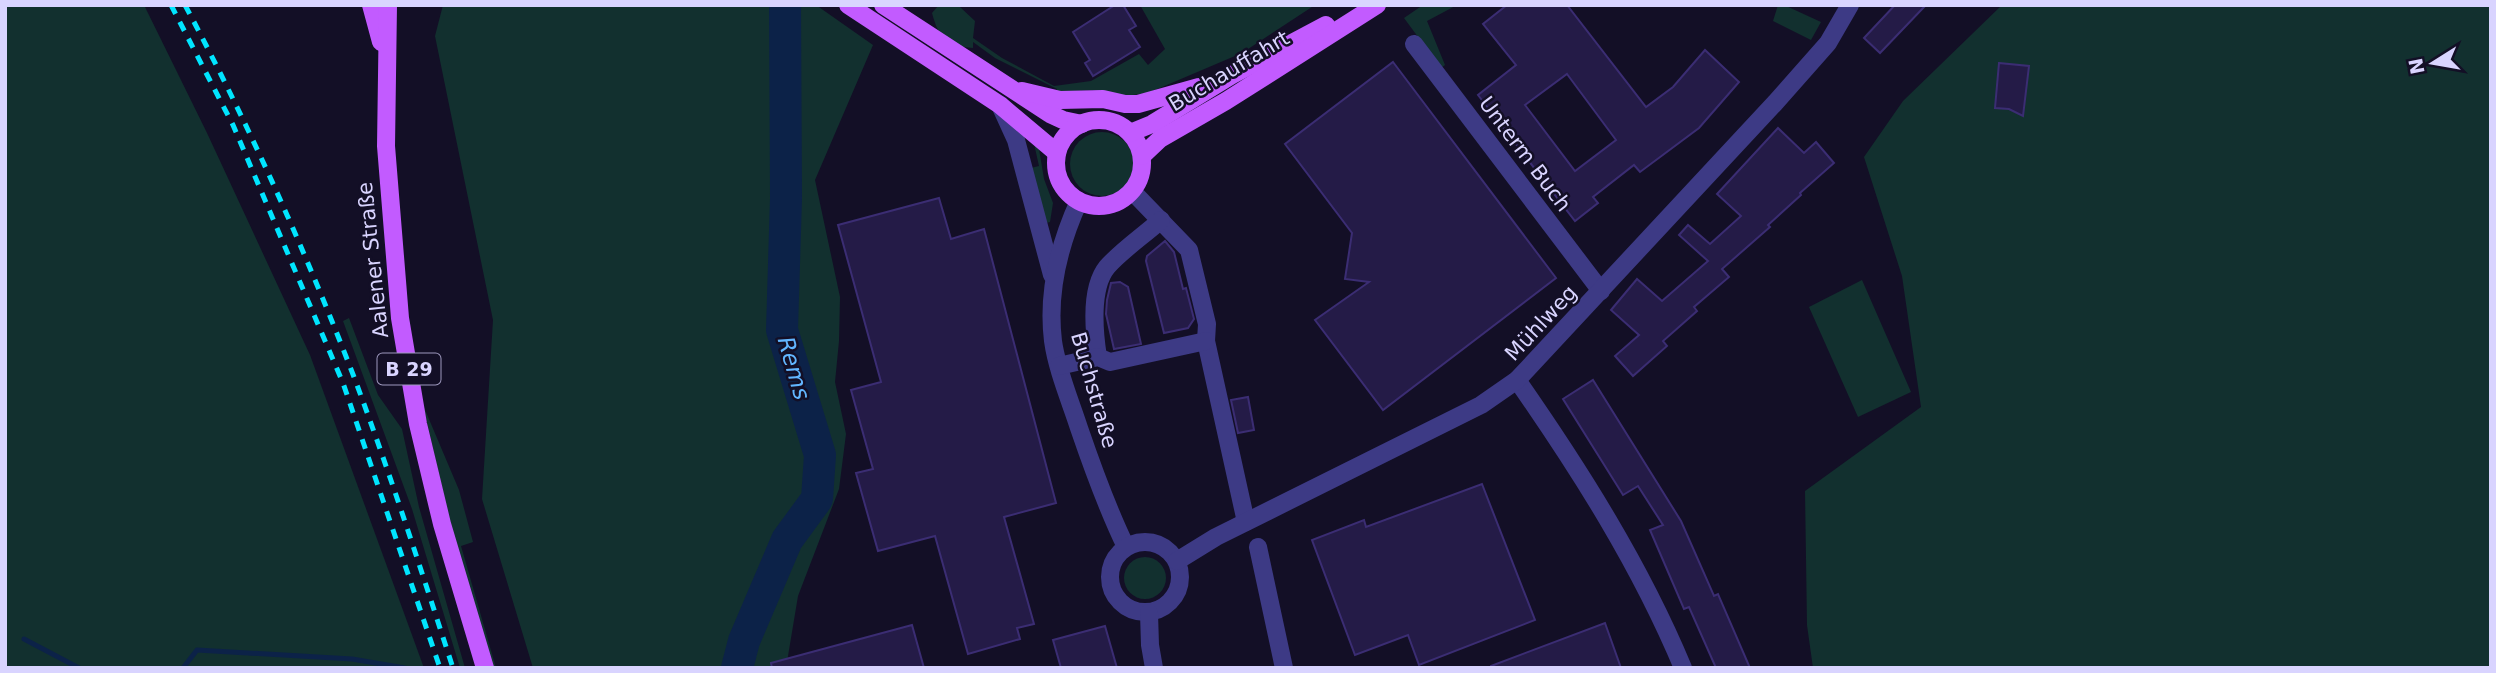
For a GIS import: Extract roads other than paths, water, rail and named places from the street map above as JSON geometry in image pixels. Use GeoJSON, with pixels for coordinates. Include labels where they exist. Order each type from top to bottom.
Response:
{"type":"FeatureCollection","features":[{"type":"Feature","properties":{"kind":"main road"},"geometry":{"type":"LineString","coordinates":[[371,5],[386,61]]}},
{"type":"Feature","properties":{"kind":"main road","name":"Aalener Straße"},"geometry":{"type":"LineString","coordinates":[[388,5],[386,146],[402,331],[418,424],[439,511],[485,668]]}},
{"type":"Feature","properties":{"kind":"main road"},"geometry":{"type":"LineString","coordinates":[[848,5],[1000,105],[1058,153]]}},
{"type":"Feature","properties":{"kind":"main road"},"geometry":{"type":"LineString","coordinates":[[883,5],[1050,114],[1082,124]]}},
{"type":"Feature","properties":{"kind":"main road"},"geometry":{"type":"LineString","coordinates":[[1130,133],[1152,124],[1232,75],[1365,8]]}},
{"type":"Feature","properties":{"kind":"main road","name":"Buchauffahrt"},"geometry":{"type":"LineString","coordinates":[[1142,156],[1160,139],[1226,101],[1365,8]]}},
{"type":"Feature","properties":{"kind":"main road"},"geometry":{"type":"LineString","coordinates":[[1008,87],[1060,100],[1103,99],[1138,104],[1189,91],[1232,75]]}},
{"type":"Feature","properties":{"kind":"main road"},"geometry":{"type":"LineString","coordinates":[[1094,120],[1119,125],[1130,133],[1142,156],[1142,168],[1132,191],[1113,204],[1090,205],[1079,201],[1060,181],[1056,167],[1058,153],[1066,135],[1082,124],[1094,120]]}},
{"type":"Feature","properties":{"kind":"street","name":"Mühlweg"},"geometry":{"type":"LineString","coordinates":[[1177,561],[1198,545],[1481,405],[1517,380],[1728,155],[1828,43],[1850,5]]}},
{"type":"Feature","properties":{"kind":"street","name":"Unterm Buch"},"geometry":{"type":"LineString","coordinates":[[1414,44],[1601,291]]}},
{"type":"Feature","properties":{"kind":"street"},"geometry":{"type":"LineString","coordinates":[[1000,105],[1016,140],[1053,282]]}},
{"type":"Feature","properties":{"kind":"street"},"geometry":{"type":"LineString","coordinates":[[1132,191],[1189,250],[1207,324],[1206,341],[1246,522]]}},
{"type":"Feature","properties":{"kind":"street","name":"Buchstraße"},"geometry":{"type":"LineString","coordinates":[[1079,201],[1063,240],[1053,282],[1052,329],[1059,366],[1098,482],[1126,547]]}},
{"type":"Feature","properties":{"kind":"street"},"geometry":{"type":"LineString","coordinates":[[1098,357],[1095,312],[1097,291],[1106,269],[1161,220]]}},
{"type":"Feature","properties":{"kind":"street"},"geometry":{"type":"LineString","coordinates":[[1059,366],[1098,357],[1110,362],[1206,341]]}},
{"type":"Feature","properties":{"kind":"street"},"geometry":{"type":"LineString","coordinates":[[1517,380],[1601,505],[1656,606],[1684,668]]}},
{"type":"Feature","properties":{"kind":"street"},"geometry":{"type":"LineString","coordinates":[[1149,542],[1160,545],[1177,561],[1180,583],[1176,594],[1170,603],[1149,613],[1130,610],[1116,598],[1111,589],[1110,570],[1119,553],[1126,547],[1149,542]]}},
{"type":"Feature","properties":{"kind":"street"},"geometry":{"type":"LineString","coordinates":[[1258,547],[1284,668]]}},
{"type":"Feature","properties":{"kind":"street"},"geometry":{"type":"LineString","coordinates":[[1149,613],[1154,668]]}},
{"type":"Feature","properties":{"kind":"waterway","name":"Rems"},"geometry":{"type":"LineString","coordinates":[[737,668],[744,641],[787,540],[817,499],[820,455],[782,330],[786,198],[785,5]]}},
{"type":"Feature","properties":{"kind":"waterway"},"geometry":{"type":"LineString","coordinates":[[24,639],[79,668]]}},
{"type":"Feature","properties":{"kind":"waterway"},"geometry":{"type":"LineString","coordinates":[[183,668],[197,650],[352,659],[405,668]]}},
{"type":"Feature","properties":{"kind":"railway"},"geometry":{"type":"LineString","coordinates":[[171,5],[233,125],[343,383],[440,668]]}},
{"type":"Feature","properties":{"kind":"railway"},"geometry":{"type":"LineString","coordinates":[[185,5],[254,142],[335,329],[380,449],[453,668]]}}]}
